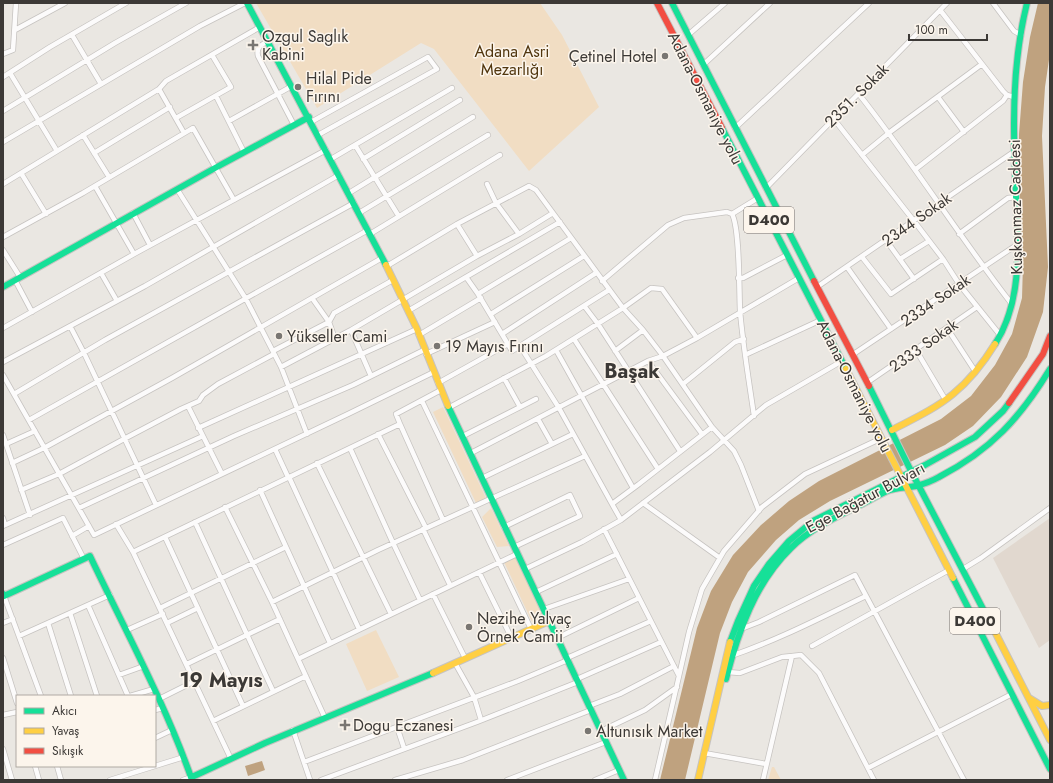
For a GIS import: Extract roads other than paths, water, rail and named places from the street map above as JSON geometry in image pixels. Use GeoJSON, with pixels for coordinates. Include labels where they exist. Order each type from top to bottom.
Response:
{"type":"FeatureCollection","features":[{"type":"Feature","properties":{"kind":"main road"},"geometry":{"type":"LineString","coordinates":[[246,3],[268,41],[387,266],[418,332],[438,383],[504,527],[624,780]]}},
{"type":"Feature","properties":{"kind":"main road","name":"Adana-Osmaniye yolu"},"geometry":{"type":"LineString","coordinates":[[657,3],[901,474],[1050,769]]}},
{"type":"Feature","properties":{"kind":"main road","name":"D400"},"geometry":{"type":"LineString","coordinates":[[672,3],[735,128],[892,430]]}},
{"type":"Feature","properties":{"kind":"main road","name":"Kuşkonmaz Caddesi"},"geometry":{"type":"LineString","coordinates":[[892,430],[954,393],[975,371],[992,348],[1006,323],[1016,284],[1018,244],[1014,97],[1016,62],[1027,3]]}},
{"type":"Feature","properties":{"kind":"main road"},"geometry":{"type":"LineString","coordinates":[[3,287],[244,152],[294,125],[310,120]]}},
{"type":"Feature","properties":{"kind":"main road","name":"Ege Bağatur Bulvarı"},"geometry":{"type":"LineString","coordinates":[[702,780],[728,648],[754,586],[769,564],[789,541],[813,521],[901,474],[938,458],[975,437],[1003,411],[1024,384],[1043,354],[1050,336]]}},
{"type":"Feature","properties":{"kind":"main road","name":"Ege Bağatur Bulvarı"},"geometry":{"type":"LineString","coordinates":[[698,780],[731,656],[752,603],[769,574],[790,548],[807,534],[829,520],[896,488],[920,485],[969,460],[993,442],[1016,418],[1039,387],[1050,368]]}},
{"type":"Feature","properties":{"kind":"main road","name":"Adana-Osmaniye yolu"},"geometry":{"type":"LineString","coordinates":[[892,430],[1050,740]]}},
{"type":"Feature","properties":{"kind":"main road"},"geometry":{"type":"LineString","coordinates":[[3,595],[90,556],[144,666],[192,778],[230,757],[292,730],[390,692],[549,620]]}},
{"type":"Feature","properties":{"kind":"main road"},"geometry":{"type":"LineString","coordinates":[[1029,698],[1042,706],[1050,705]]}},
{"type":"Feature","properties":{"kind":"street"},"geometry":{"type":"LineString","coordinates":[[3,54],[13,50],[16,3]]}},
{"type":"Feature","properties":{"kind":"street"},"geometry":{"type":"LineString","coordinates":[[15,30],[65,3]]}},
{"type":"Feature","properties":{"kind":"street"},"geometry":{"type":"LineString","coordinates":[[3,77],[126,3]]}},
{"type":"Feature","properties":{"kind":"street"},"geometry":{"type":"LineString","coordinates":[[3,111],[87,60],[186,3]]}},
{"type":"Feature","properties":{"kind":"street"},"geometry":{"type":"LineString","coordinates":[[3,142],[200,26],[246,3]]}},
{"type":"Feature","properties":{"kind":"street"},"geometry":{"type":"LineString","coordinates":[[688,35],[725,3]]}},
{"type":"Feature","properties":{"kind":"street"},"geometry":{"type":"LineString","coordinates":[[703,65],[770,3]]}},
{"type":"Feature","properties":{"kind":"street"},"geometry":{"type":"LineString","coordinates":[[735,128],[870,3]]}},
{"type":"Feature","properties":{"kind":"street","name":"2351. Sokak"},"geometry":{"type":"LineString","coordinates":[[766,188],[947,3]]}},
{"type":"Feature","properties":{"kind":"street"},"geometry":{"type":"LineString","coordinates":[[993,3],[1014,31],[1021,35]]}},
{"type":"Feature","properties":{"kind":"street"},"geometry":{"type":"LineString","coordinates":[[940,10],[1007,95],[1014,97]]}},
{"type":"Feature","properties":{"kind":"street"},"geometry":{"type":"LineString","coordinates":[[3,184],[160,89],[166,81],[260,27]]}},
{"type":"Feature","properties":{"kind":"street"},"geometry":{"type":"LineString","coordinates":[[72,35],[101,84]]}},
{"type":"Feature","properties":{"kind":"street"},"geometry":{"type":"LineString","coordinates":[[268,41],[260,46],[257,50],[257,54],[294,125]]}},
{"type":"Feature","properties":{"kind":"street"},"geometry":{"type":"LineString","coordinates":[[176,118],[231,88],[212,55]]}},
{"type":"Feature","properties":{"kind":"street"},"geometry":{"type":"LineString","coordinates":[[310,120],[428,58],[437,69],[318,135]]}},
{"type":"Feature","properties":{"kind":"street"},"geometry":{"type":"LineString","coordinates":[[862,155],[890,132],[982,64]]}},
{"type":"Feature","properties":{"kind":"street"},"geometry":{"type":"LineString","coordinates":[[10,73],[57,151]]}},
{"type":"Feature","properties":{"kind":"street"},"geometry":{"type":"LineString","coordinates":[[228,121],[292,86]]}},
{"type":"Feature","properties":{"kind":"street"},"geometry":{"type":"LineString","coordinates":[[331,159],[452,88]]}},
{"type":"Feature","properties":{"kind":"street"},"geometry":{"type":"LineString","coordinates":[[160,89],[184,133]]}},
{"type":"Feature","properties":{"kind":"street"},"geometry":{"type":"LineString","coordinates":[[858,93],[890,132],[959,234],[1011,304]]}},
{"type":"Feature","properties":{"kind":"street"},"geometry":{"type":"LineString","coordinates":[[916,170],[1003,101],[1007,95]]}},
{"type":"Feature","properties":{"kind":"street"},"geometry":{"type":"LineString","coordinates":[[216,96],[244,152]]}},
{"type":"Feature","properties":{"kind":"street"},"geometry":{"type":"LineString","coordinates":[[938,97],[964,132]]}},
{"type":"Feature","properties":{"kind":"street"},"geometry":{"type":"LineString","coordinates":[[363,159],[460,100]]}},
{"type":"Feature","properties":{"kind":"street"},"geometry":{"type":"LineString","coordinates":[[94,153],[170,107]]}},
{"type":"Feature","properties":{"kind":"street"},"geometry":{"type":"LineString","coordinates":[[349,193],[473,117]]}},
{"type":"Feature","properties":{"kind":"street"},"geometry":{"type":"LineString","coordinates":[[833,118],[943,259],[959,284],[1000,335]]}},
{"type":"Feature","properties":{"kind":"street"},"geometry":{"type":"LineString","coordinates":[[3,237],[95,186],[193,128],[234,200]]}},
{"type":"Feature","properties":{"kind":"street"},"geometry":{"type":"LineString","coordinates":[[83,135],[109,177]]}},
{"type":"Feature","properties":{"kind":"street"},"geometry":{"type":"LineString","coordinates":[[359,213],[488,135]]}},
{"type":"Feature","properties":{"kind":"street"},"geometry":{"type":"LineString","coordinates":[[355,145],[398,215]]}},
{"type":"Feature","properties":{"kind":"street"},"geometry":{"type":"LineString","coordinates":[[3,328],[150,245],[326,150]]}},
{"type":"Feature","properties":{"kind":"street","name":"2344 Sokak"},"geometry":{"type":"LineString","coordinates":[[817,287],[1015,151]]}},
{"type":"Feature","properties":{"kind":"street"},"geometry":{"type":"LineString","coordinates":[[29,420],[97,381],[369,232],[500,155]]}},
{"type":"Feature","properties":{"kind":"street"},"geometry":{"type":"LineString","coordinates":[[21,173],[46,214]]}},
{"type":"Feature","properties":{"kind":"street"},"geometry":{"type":"LineString","coordinates":[[3,362],[117,301],[339,175]]}},
{"type":"Feature","properties":{"kind":"street"},"geometry":{"type":"LineString","coordinates":[[487,184],[496,203],[519,234]]}},
{"type":"Feature","properties":{"kind":"street"},"geometry":{"type":"LineString","coordinates":[[95,186],[134,254]]}},
{"type":"Feature","properties":{"kind":"street"},"geometry":{"type":"LineString","coordinates":[[387,266],[457,224],[527,186],[536,190],[622,308],[643,330],[712,426],[734,451],[759,511]]}},
{"type":"Feature","properties":{"kind":"street"},"geometry":{"type":"LineString","coordinates":[[177,189],[246,299],[281,367],[307,434]]}},
{"type":"Feature","properties":{"kind":"street"},"geometry":{"type":"LineString","coordinates":[[959,234],[1008,198],[1016,197]]}},
{"type":"Feature","properties":{"kind":"street"},"geometry":{"type":"LineString","coordinates":[[732,214],[758,198]]}},
{"type":"Feature","properties":{"kind":"street"},"geometry":{"type":"LineString","coordinates":[[14,394],[84,353],[354,203]]}},
{"type":"Feature","properties":{"kind":"street"},"geometry":{"type":"LineString","coordinates":[[602,281],[668,224],[684,218],[727,212],[732,214],[735,219],[737,239],[740,313],[754,416]]}},
{"type":"Feature","properties":{"kind":"street"},"geometry":{"type":"LineString","coordinates":[[281,367],[351,330],[402,299],[554,213]]}},
{"type":"Feature","properties":{"kind":"street"},"geometry":{"type":"LineString","coordinates":[[133,214],[150,245]]}},
{"type":"Feature","properties":{"kind":"street"},"geometry":{"type":"LineString","coordinates":[[408,311],[560,222]]}},
{"type":"Feature","properties":{"kind":"street"},"geometry":{"type":"LineString","coordinates":[[457,224],[477,256]]}},
{"type":"Feature","properties":{"kind":"street"},"geometry":{"type":"LineString","coordinates":[[198,428],[288,386],[418,332],[480,296],[571,238]]}},
{"type":"Feature","properties":{"kind":"street"},"geometry":{"type":"LineString","coordinates":[[886,240],[914,279]]}},
{"type":"Feature","properties":{"kind":"street"},"geometry":{"type":"LineString","coordinates":[[900,259],[929,241]]}},
{"type":"Feature","properties":{"kind":"street","name":"2334 Sokak"},"geometry":{"type":"LineString","coordinates":[[852,354],[1018,244]]}},
{"type":"Feature","properties":{"kind":"street"},"geometry":{"type":"LineString","coordinates":[[3,250],[32,312]]}},
{"type":"Feature","properties":{"kind":"street"},"geometry":{"type":"LineString","coordinates":[[738,278],[743,278],[787,255]]}},
{"type":"Feature","properties":{"kind":"street"},"geometry":{"type":"LineString","coordinates":[[490,314],[584,256]]}},
{"type":"Feature","properties":{"kind":"street"},"geometry":{"type":"LineString","coordinates":[[862,257],[891,294],[943,259]]}},
{"type":"Feature","properties":{"kind":"street"},"geometry":{"type":"LineString","coordinates":[[12,463],[44,448],[111,411],[382,258]]}},
{"type":"Feature","properties":{"kind":"street"},"geometry":{"type":"LineString","coordinates":[[847,267],[891,329]]}},
{"type":"Feature","properties":{"kind":"street"},"geometry":{"type":"LineString","coordinates":[[101,273],[117,301]]}},
{"type":"Feature","properties":{"kind":"street"},"geometry":{"type":"LineString","coordinates":[[502,334],[596,273]]}},
{"type":"Feature","properties":{"kind":"street"},"geometry":{"type":"LineString","coordinates":[[466,277],[480,296],[512,351],[585,307],[609,290]]}},
{"type":"Feature","properties":{"kind":"street"},"geometry":{"type":"LineString","coordinates":[[471,453],[648,361],[663,356],[697,338],[799,278]]}},
{"type":"Feature","properties":{"kind":"street"},"geometry":{"type":"LineString","coordinates":[[21,490],[59,474],[200,401],[203,395],[218,384],[328,322],[334,313],[393,280]]}},
{"type":"Feature","properties":{"kind":"street"},"geometry":{"type":"LineString","coordinates":[[450,407],[556,350],[651,288],[662,289],[697,338]]}},
{"type":"Feature","properties":{"kind":"street"},"geometry":{"type":"LineString","coordinates":[[312,298],[328,322],[336,338]]}},
{"type":"Feature","properties":{"kind":"street"},"geometry":{"type":"LineString","coordinates":[[585,307],[598,324],[680,451]]}},
{"type":"Feature","properties":{"kind":"street","name":"2333 Sokak"},"geometry":{"type":"LineString","coordinates":[[868,382],[977,307]]}},
{"type":"Feature","properties":{"kind":"street"},"geometry":{"type":"LineString","coordinates":[[745,355],[821,320]]}},
{"type":"Feature","properties":{"kind":"street"},"geometry":{"type":"LineString","coordinates":[[79,508],[209,447],[495,322]]}},
{"type":"Feature","properties":{"kind":"street"},"geometry":{"type":"LineString","coordinates":[[70,326],[156,505]]}},
{"type":"Feature","properties":{"kind":"street"},"geometry":{"type":"LineString","coordinates":[[947,328],[975,371]]}},
{"type":"Feature","properties":{"kind":"street"},"geometry":{"type":"LineString","coordinates":[[351,330],[370,376]]}},
{"type":"Feature","properties":{"kind":"street"},"geometry":{"type":"LineString","coordinates":[[615,351],[643,330]]}},
{"type":"Feature","properties":{"kind":"street"},"geometry":{"type":"LineString","coordinates":[[574,339],[658,469]]}},
{"type":"Feature","properties":{"kind":"street"},"geometry":{"type":"LineString","coordinates":[[683,384],[735,342],[744,339]]}},
{"type":"Feature","properties":{"kind":"street"},"geometry":{"type":"LineString","coordinates":[[438,383],[508,344]]}},
{"type":"Feature","properties":{"kind":"street"},"geometry":{"type":"LineString","coordinates":[[520,346],[559,408],[621,520]]}},
{"type":"Feature","properties":{"kind":"street"},"geometry":{"type":"LineString","coordinates":[[556,350],[633,488]]}},
{"type":"Feature","properties":{"kind":"street"},"geometry":{"type":"LineString","coordinates":[[916,350],[945,399]]}},
{"type":"Feature","properties":{"kind":"street"},"geometry":{"type":"LineString","coordinates":[[648,361],[702,434]]}},
{"type":"Feature","properties":{"kind":"street"},"geometry":{"type":"LineString","coordinates":[[525,569],[582,542],[621,520],[724,440],[766,405],[842,361]]}},
{"type":"Feature","properties":{"kind":"street"},"geometry":{"type":"LineString","coordinates":[[3,375],[94,535],[434,372]]}},
{"type":"Feature","properties":{"kind":"street"},"geometry":{"type":"LineString","coordinates":[[504,378],[520,407]]}},
{"type":"Feature","properties":{"kind":"street"},"geometry":{"type":"LineString","coordinates":[[442,390],[396,414],[443,520]]}},
{"type":"Feature","properties":{"kind":"street"},"geometry":{"type":"LineString","coordinates":[[463,436],[536,399]]}},
{"type":"Feature","properties":{"kind":"street"},"geometry":{"type":"LineString","coordinates":[[422,401],[531,629]]}},
{"type":"Feature","properties":{"kind":"street"},"geometry":{"type":"LineString","coordinates":[[188,406],[222,474]]}},
{"type":"Feature","properties":{"kind":"street"},"geometry":{"type":"LineString","coordinates":[[538,419],[552,444]]}},
{"type":"Feature","properties":{"kind":"street"},"geometry":{"type":"LineString","coordinates":[[133,552],[400,424]]}},
{"type":"Feature","properties":{"kind":"street"},"geometry":{"type":"LineString","coordinates":[[612,504],[712,426]]}},
{"type":"Feature","properties":{"kind":"street"},"geometry":{"type":"LineString","coordinates":[[6,444],[35,431]]}},
{"type":"Feature","properties":{"kind":"street"},"geometry":{"type":"LineString","coordinates":[[378,434],[425,529],[450,586]]}},
{"type":"Feature","properties":{"kind":"street"},"geometry":{"type":"LineString","coordinates":[[482,478],[573,434]]}},
{"type":"Feature","properties":{"kind":"street"},"geometry":{"type":"LineString","coordinates":[[3,435],[30,514]]}},
{"type":"Feature","properties":{"kind":"street"},"geometry":{"type":"LineString","coordinates":[[3,518],[4,526],[203,436]]}},
{"type":"Feature","properties":{"kind":"street"},"geometry":{"type":"LineString","coordinates":[[655,780],[689,632],[702,589],[724,551],[759,511],[805,474],[882,438]]}},
{"type":"Feature","properties":{"kind":"street"},"geometry":{"type":"LineString","coordinates":[[350,448],[420,600]]}},
{"type":"Feature","properties":{"kind":"street"},"geometry":{"type":"LineString","coordinates":[[274,449],[289,477],[360,629]]}},
{"type":"Feature","properties":{"kind":"street"},"geometry":{"type":"LineString","coordinates":[[272,602],[393,543],[585,456]]}},
{"type":"Feature","properties":{"kind":"street"},"geometry":{"type":"LineString","coordinates":[[317,463],[391,614]]}},
{"type":"Feature","properties":{"kind":"street"},"geometry":{"type":"LineString","coordinates":[[260,490],[330,643]]}},
{"type":"Feature","properties":{"kind":"street"},"geometry":{"type":"LineString","coordinates":[[504,527],[570,495],[580,516],[514,547]]}},
{"type":"Feature","properties":{"kind":"street"},"geometry":{"type":"LineString","coordinates":[[643,503],[720,558]]}},
{"type":"Feature","properties":{"kind":"street"},"geometry":{"type":"LineString","coordinates":[[225,507],[272,602],[325,718]]}},
{"type":"Feature","properties":{"kind":"street"},"geometry":{"type":"LineString","coordinates":[[963,568],[981,558],[1050,508]]}},
{"type":"Feature","properties":{"kind":"street"},"geometry":{"type":"LineString","coordinates":[[3,545],[63,518],[84,559]]}},
{"type":"Feature","properties":{"kind":"street"},"geometry":{"type":"LineString","coordinates":[[195,522],[273,691]]}},
{"type":"Feature","properties":{"kind":"street"},"geometry":{"type":"LineString","coordinates":[[116,524],[133,552],[230,757]]}},
{"type":"Feature","properties":{"kind":"street"},"geometry":{"type":"LineString","coordinates":[[72,536],[89,526]]}},
{"type":"Feature","properties":{"kind":"street"},"geometry":{"type":"LineString","coordinates":[[604,529],[679,676]]}},
{"type":"Feature","properties":{"kind":"street"},"geometry":{"type":"LineString","coordinates":[[164,537],[243,706]]}},
{"type":"Feature","properties":{"kind":"street"},"geometry":{"type":"LineString","coordinates":[[160,608],[286,547]]}},
{"type":"Feature","properties":{"kind":"street"},"geometry":{"type":"LineString","coordinates":[[298,659],[517,554]]}},
{"type":"Feature","properties":{"kind":"street"},"geometry":{"type":"LineString","coordinates":[[536,592],[617,554]]}},
{"type":"Feature","properties":{"kind":"street"},"geometry":{"type":"LineString","coordinates":[[812,646],[949,570]]}},
{"type":"Feature","properties":{"kind":"street"},"geometry":{"type":"LineString","coordinates":[[479,572],[512,637]]}},
{"type":"Feature","properties":{"kind":"street"},"geometry":{"type":"LineString","coordinates":[[734,632],[759,622],[854,575],[964,780]]}},
{"type":"Feature","properties":{"kind":"street"},"geometry":{"type":"LineString","coordinates":[[544,609],[629,579]]}},
{"type":"Feature","properties":{"kind":"street"},"geometry":{"type":"LineString","coordinates":[[433,594],[465,658]]}},
{"type":"Feature","properties":{"kind":"street"},"geometry":{"type":"LineString","coordinates":[[3,595],[41,695]]}},
{"type":"Feature","properties":{"kind":"street"},"geometry":{"type":"LineString","coordinates":[[19,636],[110,595]]}},
{"type":"Feature","properties":{"kind":"street"},"geometry":{"type":"LineString","coordinates":[[731,656],[751,649],[810,623],[866,596]]}},
{"type":"Feature","properties":{"kind":"street"},"geometry":{"type":"LineString","coordinates":[[557,638],[639,598]]}},
{"type":"Feature","properties":{"kind":"street"},"geometry":{"type":"LineString","coordinates":[[88,605],[129,695]]}},
{"type":"Feature","properties":{"kind":"street"},"geometry":{"type":"LineString","coordinates":[[167,623],[198,608]]}},
{"type":"Feature","properties":{"kind":"street"},"geometry":{"type":"LineString","coordinates":[[70,613],[97,695]]}},
{"type":"Feature","properties":{"kind":"street"},"geometry":{"type":"LineString","coordinates":[[127,630],[163,614]]}},
{"type":"Feature","properties":{"kind":"street"},"geometry":{"type":"LineString","coordinates":[[3,623],[12,619]]}},
{"type":"Feature","properties":{"kind":"street"},"geometry":{"type":"LineString","coordinates":[[187,664],[280,619]]}},
{"type":"Feature","properties":{"kind":"street"},"geometry":{"type":"LineString","coordinates":[[304,762],[474,698],[567,659],[651,621]]}},
{"type":"Feature","properties":{"kind":"street"},"geometry":{"type":"LineString","coordinates":[[48,623],[72,695]]}},
{"type":"Feature","properties":{"kind":"street"},"geometry":{"type":"LineString","coordinates":[[321,780],[481,720],[577,681],[661,642]]}},
{"type":"Feature","properties":{"kind":"street"},"geometry":{"type":"LineString","coordinates":[[727,672],[740,673],[782,657],[801,655],[819,673],[874,780]]}},
{"type":"Feature","properties":{"kind":"street"},"geometry":{"type":"LineString","coordinates":[[763,780],[792,656]]}},
{"type":"Feature","properties":{"kind":"street"},"geometry":{"type":"LineString","coordinates":[[3,658],[16,700]]}},
{"type":"Feature","properties":{"kind":"street"},"geometry":{"type":"LineString","coordinates":[[455,663],[474,698],[481,720]]}},
{"type":"Feature","properties":{"kind":"street"},"geometry":{"type":"LineString","coordinates":[[119,675],[144,666]]}},
{"type":"Feature","properties":{"kind":"street"},"geometry":{"type":"LineString","coordinates":[[395,780],[463,760],[590,708],[674,666]]}},
{"type":"Feature","properties":{"kind":"street"},"geometry":{"type":"LineString","coordinates":[[213,721],[306,676]]}},
{"type":"Feature","properties":{"kind":"street"},"geometry":{"type":"LineString","coordinates":[[159,699],[195,681]]}},
{"type":"Feature","properties":{"kind":"street"},"geometry":{"type":"LineString","coordinates":[[601,731],[645,710],[677,687]]}},
{"type":"Feature","properties":{"kind":"street"},"geometry":{"type":"LineString","coordinates":[[132,695],[154,688]]}},
{"type":"Feature","properties":{"kind":"street"},"geometry":{"type":"LineString","coordinates":[[868,768],[1012,694]]}},
{"type":"Feature","properties":{"kind":"street"},"geometry":{"type":"LineString","coordinates":[[156,710],[163,708]]}},
{"type":"Feature","properties":{"kind":"street"},"geometry":{"type":"LineString","coordinates":[[3,715],[16,712]]}},
{"type":"Feature","properties":{"kind":"street"},"geometry":{"type":"LineString","coordinates":[[397,727],[404,748]]}},
{"type":"Feature","properties":{"kind":"street"},"geometry":{"type":"LineString","coordinates":[[156,738],[172,730]]}},
{"type":"Feature","properties":{"kind":"street"},"geometry":{"type":"LineString","coordinates":[[292,730],[310,780]]}},
{"type":"Feature","properties":{"kind":"street"},"geometry":{"type":"LineString","coordinates":[[507,780],[606,742]]}},
{"type":"Feature","properties":{"kind":"street"},"geometry":{"type":"LineString","coordinates":[[3,749],[12,780]]}},
{"type":"Feature","properties":{"kind":"street"},"geometry":{"type":"LineString","coordinates":[[706,754],[766,764]]}},
{"type":"Feature","properties":{"kind":"street"},"geometry":{"type":"LineString","coordinates":[[156,766],[184,757]]}},
{"type":"Feature","properties":{"kind":"street"},"geometry":{"type":"LineString","coordinates":[[35,767],[39,780]]}},
{"type":"Feature","properties":{"kind":"street"},"geometry":{"type":"LineString","coordinates":[[57,767],[61,780]]}},
{"type":"Feature","properties":{"kind":"street"},"geometry":{"type":"LineString","coordinates":[[110,780],[152,767]]}},
{"type":"Feature","properties":{"kind":"street"},"geometry":{"type":"LineString","coordinates":[[595,780],[619,770]]}},
{"type":"Feature","properties":{"kind":"street"},"geometry":{"type":"LineString","coordinates":[[183,780],[192,778]]}},
{"type":"Feature","properties":{"kind":"place","name":"Ozgul Saglık Kabini"},"geometry":{"type":"Point","coordinates":[253,45]}},
{"type":"Feature","properties":{"kind":"place","name":"Çetinel Hotel"},"geometry":{"type":"Point","coordinates":[665,56]}},
{"type":"Feature","properties":{"kind":"place","name":"Hilal Pide Fırını"},"geometry":{"type":"Point","coordinates":[298,87]}},
{"type":"Feature","properties":{"kind":"place","name":"Yükseller Cami"},"geometry":{"type":"Point","coordinates":[279,336]}},
{"type":"Feature","properties":{"kind":"place","name":"19 Mayıs Fırını"},"geometry":{"type":"Point","coordinates":[437,346]}},
{"type":"Feature","properties":{"kind":"place","name":"Nezihe Yalvaç Örnek Camii"},"geometry":{"type":"Point","coordinates":[469,627]}},
{"type":"Feature","properties":{"kind":"place","name":"Dogu Eczanesi"},"geometry":{"type":"Point","coordinates":[345,725]}},
{"type":"Feature","properties":{"kind":"place","name":"Altunısık Market"},"geometry":{"type":"Point","coordinates":[588,731]}},
{"type":"Feature","properties":{"kind":"district","name":"Başak"},"geometry":{"type":"Point","coordinates":[632,371]}},
{"type":"Feature","properties":{"kind":"district","name":"19 Mayıs"},"geometry":{"type":"Point","coordinates":[221,680]}},
{"type":"Feature","properties":{"kind":"park label","name":"Adana Asri Mezarlığı"},"geometry":{"type":"Point","coordinates":[512,60]}}]}
